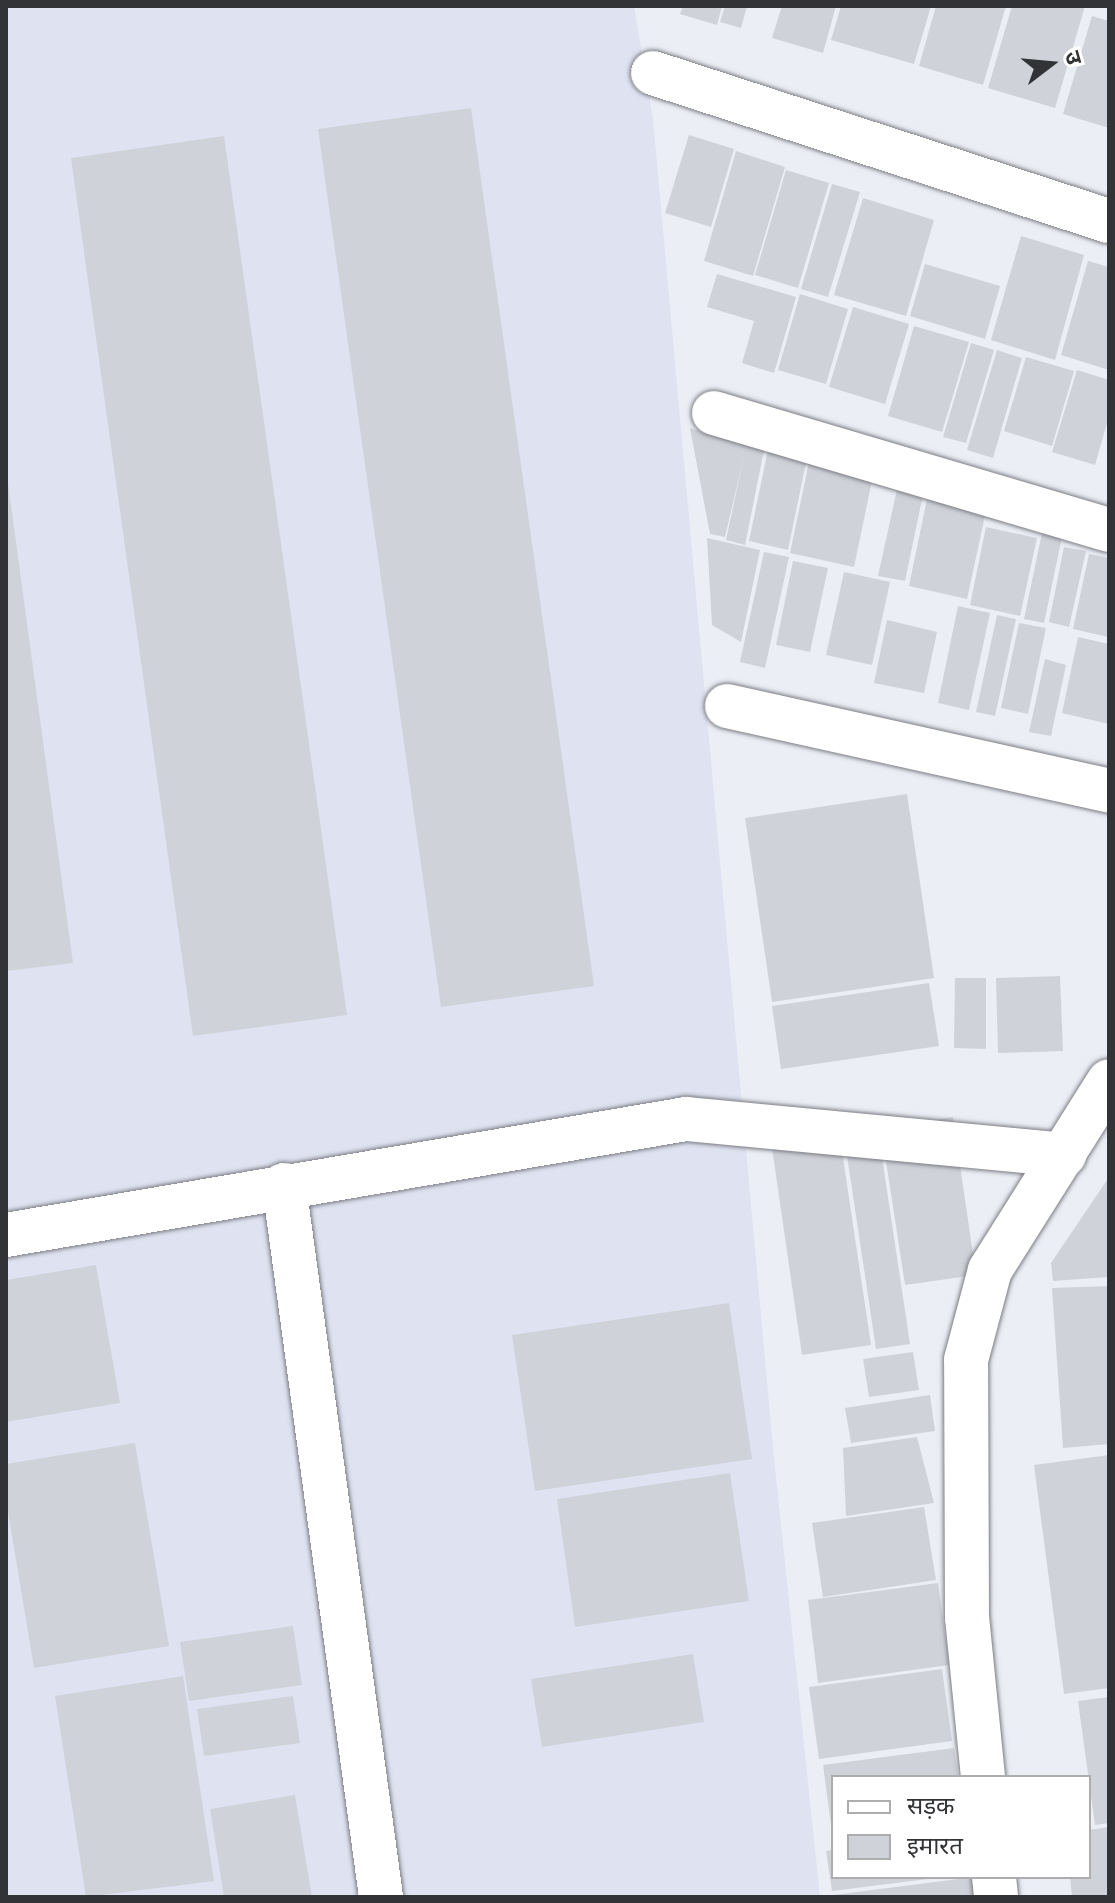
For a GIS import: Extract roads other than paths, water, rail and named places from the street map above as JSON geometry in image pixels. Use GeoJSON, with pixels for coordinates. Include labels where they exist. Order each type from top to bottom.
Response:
{"type":"FeatureCollection","features":[{"type":"Feature","properties":{"kind":"street"},"geometry":{"type":"LineString","coordinates":[[653,73],[1109,221]]}},
{"type":"Feature","properties":{"kind":"street"},"geometry":{"type":"LineString","coordinates":[[714,413],[1109,530]]}},
{"type":"Feature","properties":{"kind":"street"},"geometry":{"type":"LineString","coordinates":[[727,706],[1109,791]]}},
{"type":"Feature","properties":{"kind":"street"},"geometry":{"type":"LineString","coordinates":[[983,1775],[967,1618],[966,1360],[990,1270],[1109,1081]]}},
{"type":"Feature","properties":{"kind":"street"},"geometry":{"type":"LineString","coordinates":[[6,1235],[284,1185],[686,1119],[1064,1155]]}},
{"type":"Feature","properties":{"kind":"street"},"geometry":{"type":"LineString","coordinates":[[284,1185],[381,1897]]}}]}
